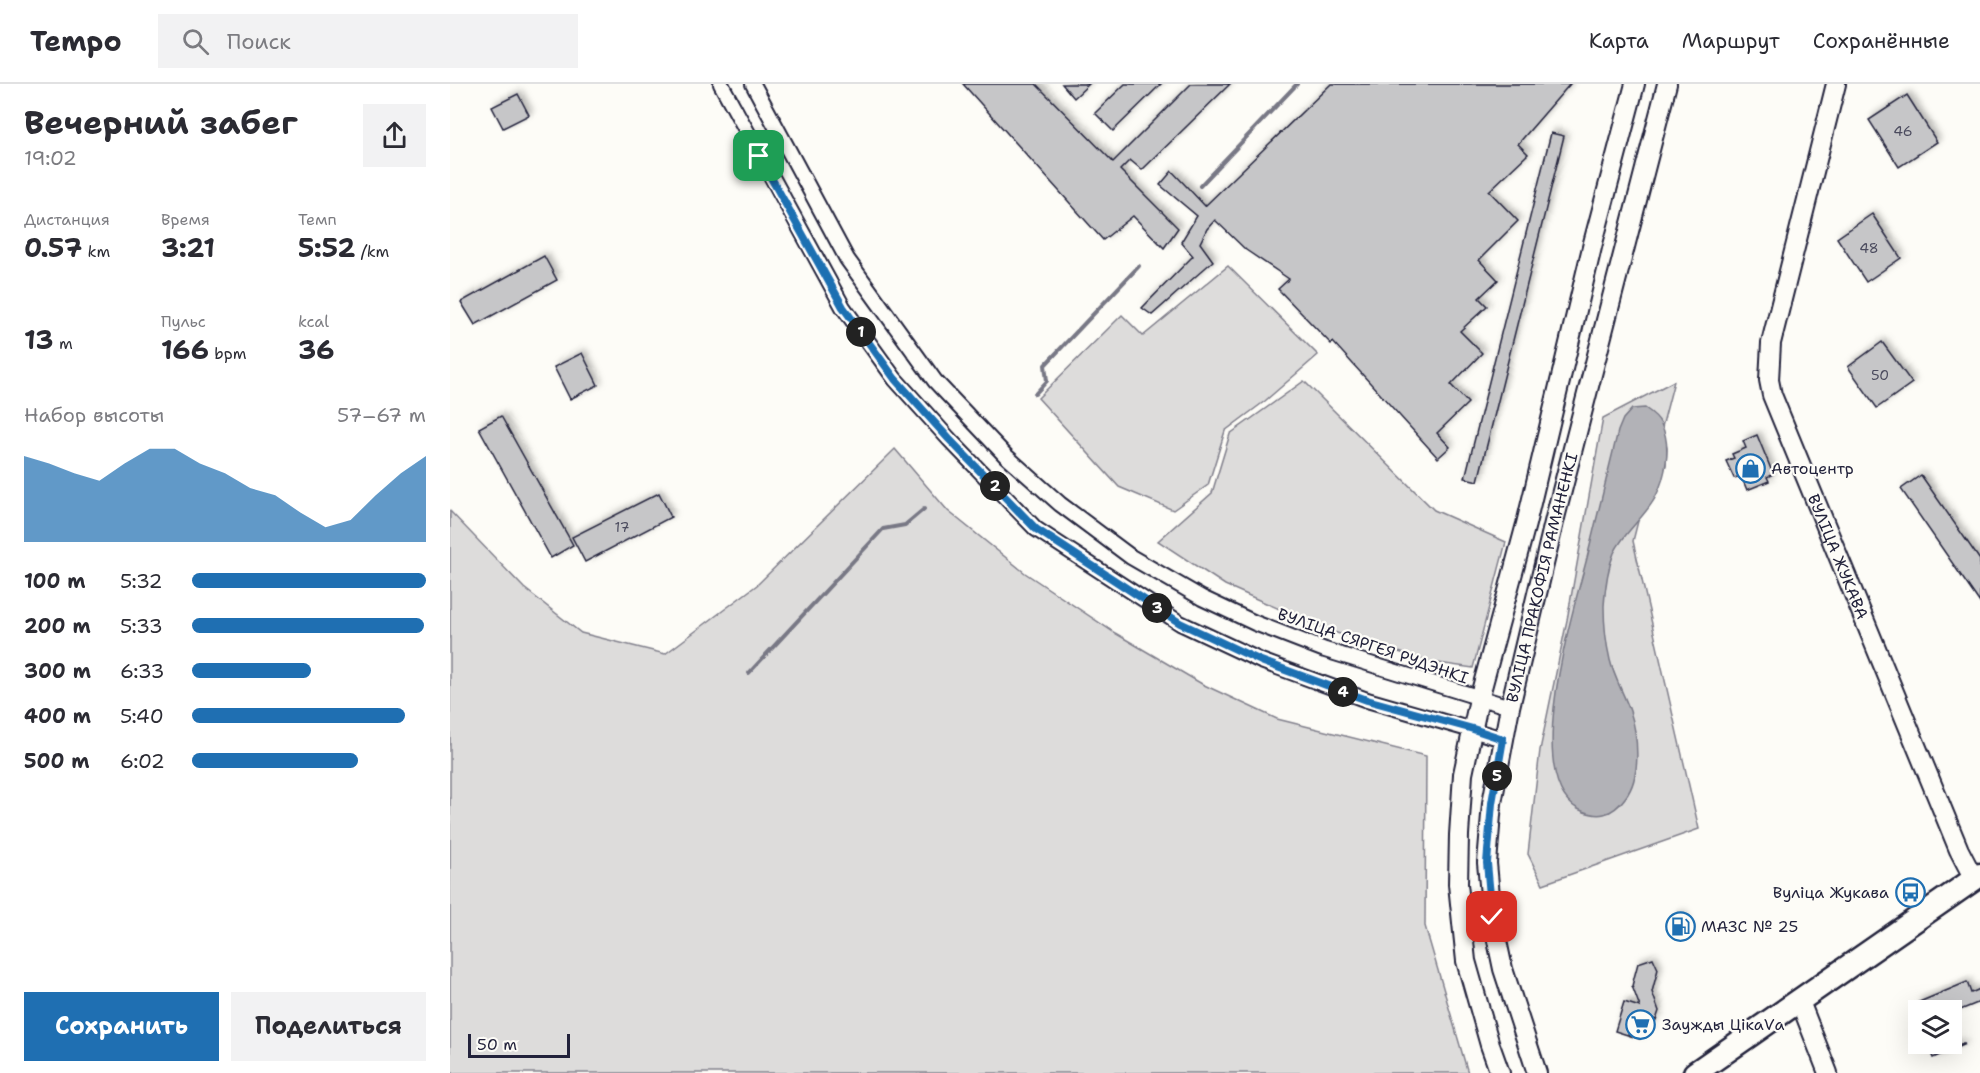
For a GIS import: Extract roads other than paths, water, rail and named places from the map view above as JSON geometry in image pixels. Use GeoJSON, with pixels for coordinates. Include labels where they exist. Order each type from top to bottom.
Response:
{"type":"FeatureCollection","features":[{"type":"Feature","properties":{"kind":"main road"},"geometry":{"type":"LineString","coordinates":[[1695,1073],[1977,877]]}},
{"type":"Feature","properties":{"kind":"street"},"geometry":{"type":"LineString","coordinates":[[721,84],[843,307],[895,379],[1036,529],[1180,623],[1261,661],[1367,700],[1503,739]]}},
{"type":"Feature","properties":{"kind":"street","name":"ВУЛІЦА СЯРГЕЯ РУДЭНКІ"},"geometry":{"type":"LineString","coordinates":[[753,84],[847,259],[935,381],[1006,456],[1060,504],[1131,557],[1202,598],[1255,623],[1325,650],[1510,707]]}},
{"type":"Feature","properties":{"kind":"street","name":"ВУЛІЦА ПРАКОФІЯ РАМАНЕНКІ"},"geometry":{"type":"LineString","coordinates":[[1500,1073],[1466,961],[1458,884],[1458,835],[1463,774],[1479,699],[1526,524],[1593,243],[1635,84]]}},
{"type":"Feature","properties":{"kind":"street","name":"ВУЛІЦА ПРАКОФІЯ РАМАНЕНКІ"},"geometry":{"type":"LineString","coordinates":[[1537,1073],[1503,969],[1492,917],[1487,863],[1492,803],[1510,707],[1556,513],[1667,84]]}},
{"type":"Feature","properties":{"kind":"street","name":"ВУЛІЦА ЖУКАВА"},"geometry":{"type":"LineString","coordinates":[[1836,84],[1771,343],[1769,380],[1772,395],[1802,471],[1959,850],[1977,877]]}},
{"type":"Feature","properties":{"kind":"street"},"geometry":{"type":"LineString","coordinates":[[1593,243],[1594,253],[1605,262],[1618,259],[1624,251]]}},
{"type":"Feature","properties":{"kind":"street"},"geometry":{"type":"LineString","coordinates":[[1799,999],[1828,1073]]}},
{"type":"Feature","properties":{"kind":"waterway"},"geometry":{"type":"LineString","coordinates":[[1200,186],[1297,84]]}},
{"type":"Feature","properties":{"kind":"waterway"},"geometry":{"type":"LineString","coordinates":[[1035,394],[1047,381],[1045,365],[1139,266]]}},
{"type":"Feature","properties":{"kind":"waterway"},"geometry":{"type":"LineString","coordinates":[[749,673],[883,529],[905,525],[924,509]]}},
{"type":"Feature","properties":{"kind":"place","name":"Автоцентр"},"geometry":{"type":"Point","coordinates":[1750,468]}},
{"type":"Feature","properties":{"kind":"place","name":"Вуліца Жукава"},"geometry":{"type":"Point","coordinates":[1910,892]}},
{"type":"Feature","properties":{"kind":"place","name":"МАЗС № 25"},"geometry":{"type":"Point","coordinates":[1680,926]}},
{"type":"Feature","properties":{"kind":"place","name":"Заужды ЦікаVа"},"geometry":{"type":"Point","coordinates":[1641,1024]}}]}
